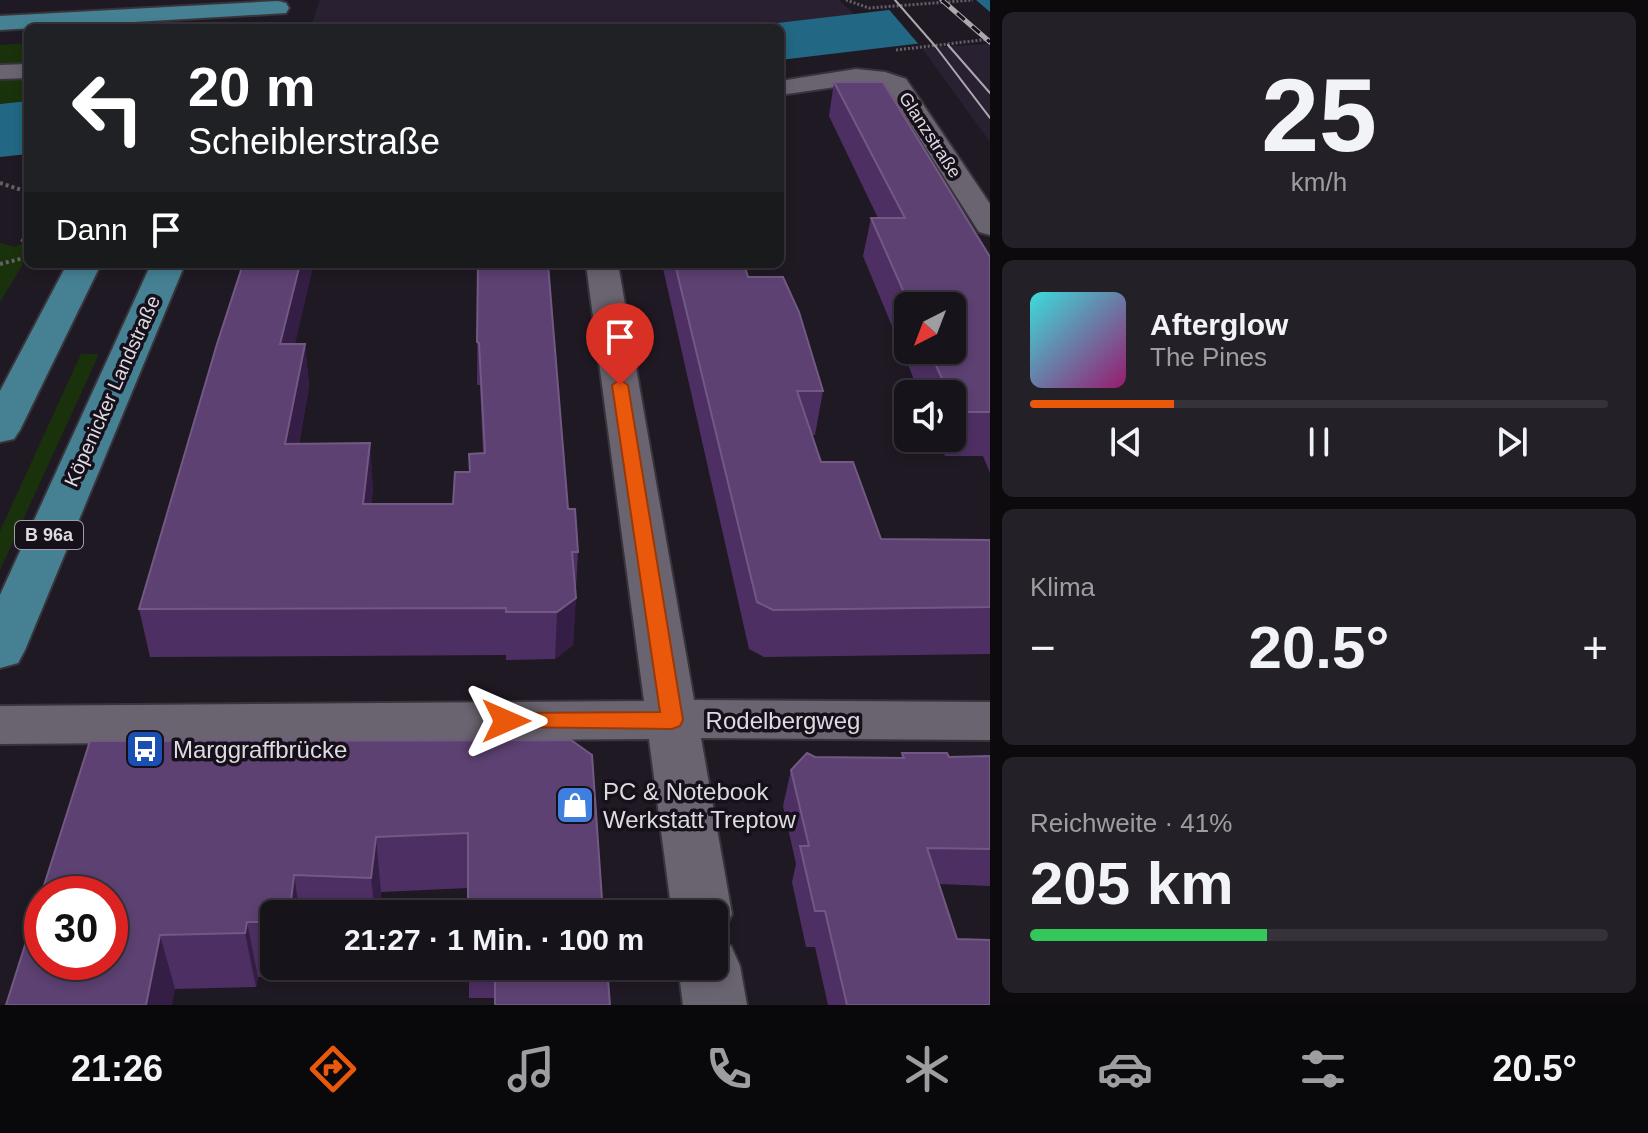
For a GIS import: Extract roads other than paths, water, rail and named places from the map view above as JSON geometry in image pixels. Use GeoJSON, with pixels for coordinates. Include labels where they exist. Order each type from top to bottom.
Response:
{"type":"FeatureCollection","features":[{"type":"Feature","properties":{"kind":"main road"},"geometry":{"type":"LineString","coordinates":[[0,23],[275,14]]}},
{"type":"Feature","properties":{"kind":"main road"},"geometry":{"type":"LineString","coordinates":[[176,24],[215,16]]}},
{"type":"Feature","properties":{"kind":"main road"},"geometry":{"type":"LineString","coordinates":[[0,36],[24,35]]}},
{"type":"Feature","properties":{"kind":"main road"},"geometry":{"type":"LineString","coordinates":[[0,430],[82,268]]}},
{"type":"Feature","properties":{"kind":"main road","name":"Köpenicker Landstraße"},"geometry":{"type":"LineString","coordinates":[[0,650],[166,268]]}},
{"type":"Feature","properties":{"kind":"street"},"geometry":{"type":"LineString","coordinates":[[0,72],[24,71]]}},
{"type":"Feature","properties":{"kind":"street","name":"Glanzstraße"},"geometry":{"type":"LineString","coordinates":[[784,87],[866,76],[877,76],[897,84],[990,226]]}},
{"type":"Feature","properties":{"kind":"street"},"geometry":{"type":"LineString","coordinates":[[603,268],[700,900]]}},
{"type":"Feature","properties":{"kind":"street","name":"Rodelbergweg"},"geometry":{"type":"LineString","coordinates":[[0,725],[990,721]]}},
{"type":"Feature","properties":{"kind":"street"},"geometry":{"type":"LineString","coordinates":[[711,980],[715,1005]]}},
{"type":"Feature","properties":{"kind":"water"},"geometry":{"type":"Polygon","coordinates":[[[990,0],[990,35],[784,60],[784,24],[769,24],[990,0]]]}},
{"type":"Feature","properties":{"kind":"water"},"geometry":{"type":"Polygon","coordinates":[[[24,101],[24,154],[0,157],[0,104],[24,101]]]}},
{"type":"Feature","properties":{"kind":"tram line"},"geometry":{"type":"LineString","coordinates":[[895,0],[936,47],[990,118]]}},
{"type":"Feature","properties":{"kind":"tram line"},"geometry":{"type":"LineString","coordinates":[[948,45],[990,93]]}},
{"type":"Feature","properties":{"kind":"railway"},"geometry":{"type":"LineString","coordinates":[[942,0],[990,42]]}},
{"type":"Feature","properties":{"kind":"place","name":"Marggraffbrücke"},"geometry":{"type":"Point","coordinates":[145,749]}},
{"type":"Feature","properties":{"kind":"place","name":"PC & Notebook Werkstatt Treptow"},"geometry":{"type":"Point","coordinates":[575,805]}}]}
